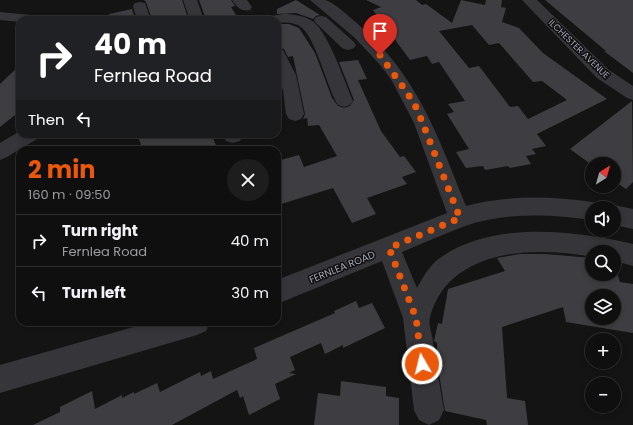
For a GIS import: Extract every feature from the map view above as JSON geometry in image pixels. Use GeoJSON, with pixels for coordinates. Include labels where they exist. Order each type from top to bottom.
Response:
{"type":"FeatureCollection","features":[{"type":"Feature","properties":{"kind":"street"},"geometry":{"type":"LineString","coordinates":[[190,0],[196,16]]}},
{"type":"Feature","properties":{"kind":"street"},"geometry":{"type":"LineString","coordinates":[[317,0],[322,20],[324,52],[344,101]]}},
{"type":"Feature","properties":{"kind":"street","name":"ILCHESTER AVENUE"},"geometry":{"type":"LineString","coordinates":[[529,0],[603,74],[633,94]]}},
{"type":"Feature","properties":{"kind":"street"},"geometry":{"type":"LineString","coordinates":[[0,16],[16,16]]}},
{"type":"Feature","properties":{"kind":"street"},"geometry":{"type":"LineString","coordinates":[[281,18],[322,20],[359,32],[380,55],[417,109],[460,218]]}},
{"type":"Feature","properties":{"kind":"street"},"geometry":{"type":"LineString","coordinates":[[322,20],[348,45]]}},
{"type":"Feature","properties":{"kind":"street"},"geometry":{"type":"LineString","coordinates":[[281,63],[289,80],[295,114]]}},
{"type":"Feature","properties":{"kind":"street"},"geometry":{"type":"LineString","coordinates":[[0,152],[23,138]]}},
{"type":"Feature","properties":{"kind":"street","name":"FERNLEA ROAD"},"geometry":{"type":"LineString","coordinates":[[281,290],[460,218],[487,210],[508,207],[538,207],[585,210]]}},
{"type":"Feature","properties":{"kind":"street"},"geometry":{"type":"LineString","coordinates":[[621,216],[633,219]]}},
{"type":"Feature","properties":{"kind":"street"},"geometry":{"type":"LineString","coordinates":[[416,318],[432,287],[445,269],[471,254],[489,248],[535,242],[566,243],[595,246],[633,255]]}},
{"type":"Feature","properties":{"kind":"street"},"geometry":{"type":"LineString","coordinates":[[389,248],[416,318],[429,410]]}},
{"type":"Feature","properties":{"kind":"street"},"geometry":{"type":"LineString","coordinates":[[0,379],[184,326]]}},
{"type":"Feature","properties":{"kind":"building"},"geometry":{"type":"Polygon","coordinates":[[[144,0],[182,0],[187,16],[151,16],[144,0]]]}},
{"type":"Feature","properties":{"kind":"building"},"geometry":{"type":"Polygon","coordinates":[[[199,0],[231,0],[235,6],[231,7],[237,16],[206,16],[199,0]]]}},
{"type":"Feature","properties":{"kind":"building"},"geometry":{"type":"Polygon","coordinates":[[[296,0],[320,15],[313,19],[296,13],[277,14],[277,9],[296,0]]]}},
{"type":"Feature","properties":{"kind":"building"},"geometry":{"type":"Polygon","coordinates":[[[366,0],[416,0],[422,5],[426,4],[452,23],[461,0],[485,5],[486,0],[502,0],[501,7],[506,8],[502,22],[519,28],[543,53],[607,99],[537,134],[546,146],[532,149],[536,154],[526,156],[531,164],[510,168],[508,166],[485,170],[483,166],[466,168],[456,152],[469,149],[447,114],[454,112],[448,104],[465,101],[439,62],[432,64],[427,56],[410,60],[373,10],[381,7],[366,0]],[[472,25],[439,31],[469,68],[479,66],[510,107],[518,106],[528,119],[567,100],[542,81],[533,82],[499,43],[489,45],[472,25]]]}},
{"type":"Feature","properties":{"kind":"building"},"geometry":{"type":"Polygon","coordinates":[[[545,0],[633,0],[633,73],[604,51],[606,51],[545,0]]]}},
{"type":"Feature","properties":{"kind":"building"},"geometry":{"type":"Polygon","coordinates":[[[132,9],[134,16],[109,16],[109,14],[132,9]]]}},
{"type":"Feature","properties":{"kind":"building"},"geometry":{"type":"Polygon","coordinates":[[[281,24],[289,24],[299,28],[315,53],[332,98],[338,106],[344,108],[350,106],[354,100],[339,62],[358,60],[367,79],[358,80],[381,131],[400,157],[404,156],[416,172],[402,177],[407,184],[367,198],[376,214],[352,223],[333,188],[281,204],[281,160],[299,155],[304,167],[337,156],[319,125],[308,126],[307,118],[303,119],[305,114],[293,56],[288,57],[284,49],[281,48],[281,24]]]}},
{"type":"Feature","properties":{"kind":"building"},"geometry":{"type":"Polygon","coordinates":[[[16,69],[16,114],[0,127],[0,84],[16,69]]]}},
{"type":"Feature","properties":{"kind":"building"},"geometry":{"type":"Polygon","coordinates":[[[632,101],[633,182],[626,189],[621,186],[621,157],[585,157],[585,160],[570,149],[632,101]]]}},
{"type":"Feature","properties":{"kind":"building"},"geometry":{"type":"Polygon","coordinates":[[[138,138],[213,138],[216,146],[142,146],[138,138]]]}},
{"type":"Feature","properties":{"kind":"building"},"geometry":{"type":"Polygon","coordinates":[[[520,254],[545,254],[585,257],[585,281],[620,281],[633,284],[633,333],[566,322],[563,307],[502,327],[507,398],[525,401],[528,425],[487,425],[486,420],[445,411],[437,361],[437,343],[434,341],[438,323],[442,324],[448,289],[505,271],[497,258],[520,254]]]}},
{"type":"Feature","properties":{"kind":"building"},"geometry":{"type":"Polygon","coordinates":[[[356,301],[359,308],[372,303],[385,328],[343,348],[343,345],[325,354],[321,343],[290,357],[295,370],[289,373],[296,374],[275,384],[280,399],[249,415],[243,396],[240,398],[237,390],[172,425],[33,425],[60,412],[60,407],[92,391],[95,409],[122,395],[122,398],[157,383],[160,392],[200,372],[201,376],[211,371],[213,379],[257,359],[254,348],[335,313],[334,311],[356,301]]]}},
{"type":"Feature","properties":{"kind":"building"},"geometry":{"type":"Polygon","coordinates":[[[341,381],[386,387],[386,396],[399,398],[399,425],[314,425],[318,393],[340,396],[341,381]]]}},
{"type":"Feature","properties":{"kind":"route"},"geometry":{"type":"LineString","coordinates":[[380,55],[417,109],[460,218],[389,248],[416,318],[422,364]]}}]}
